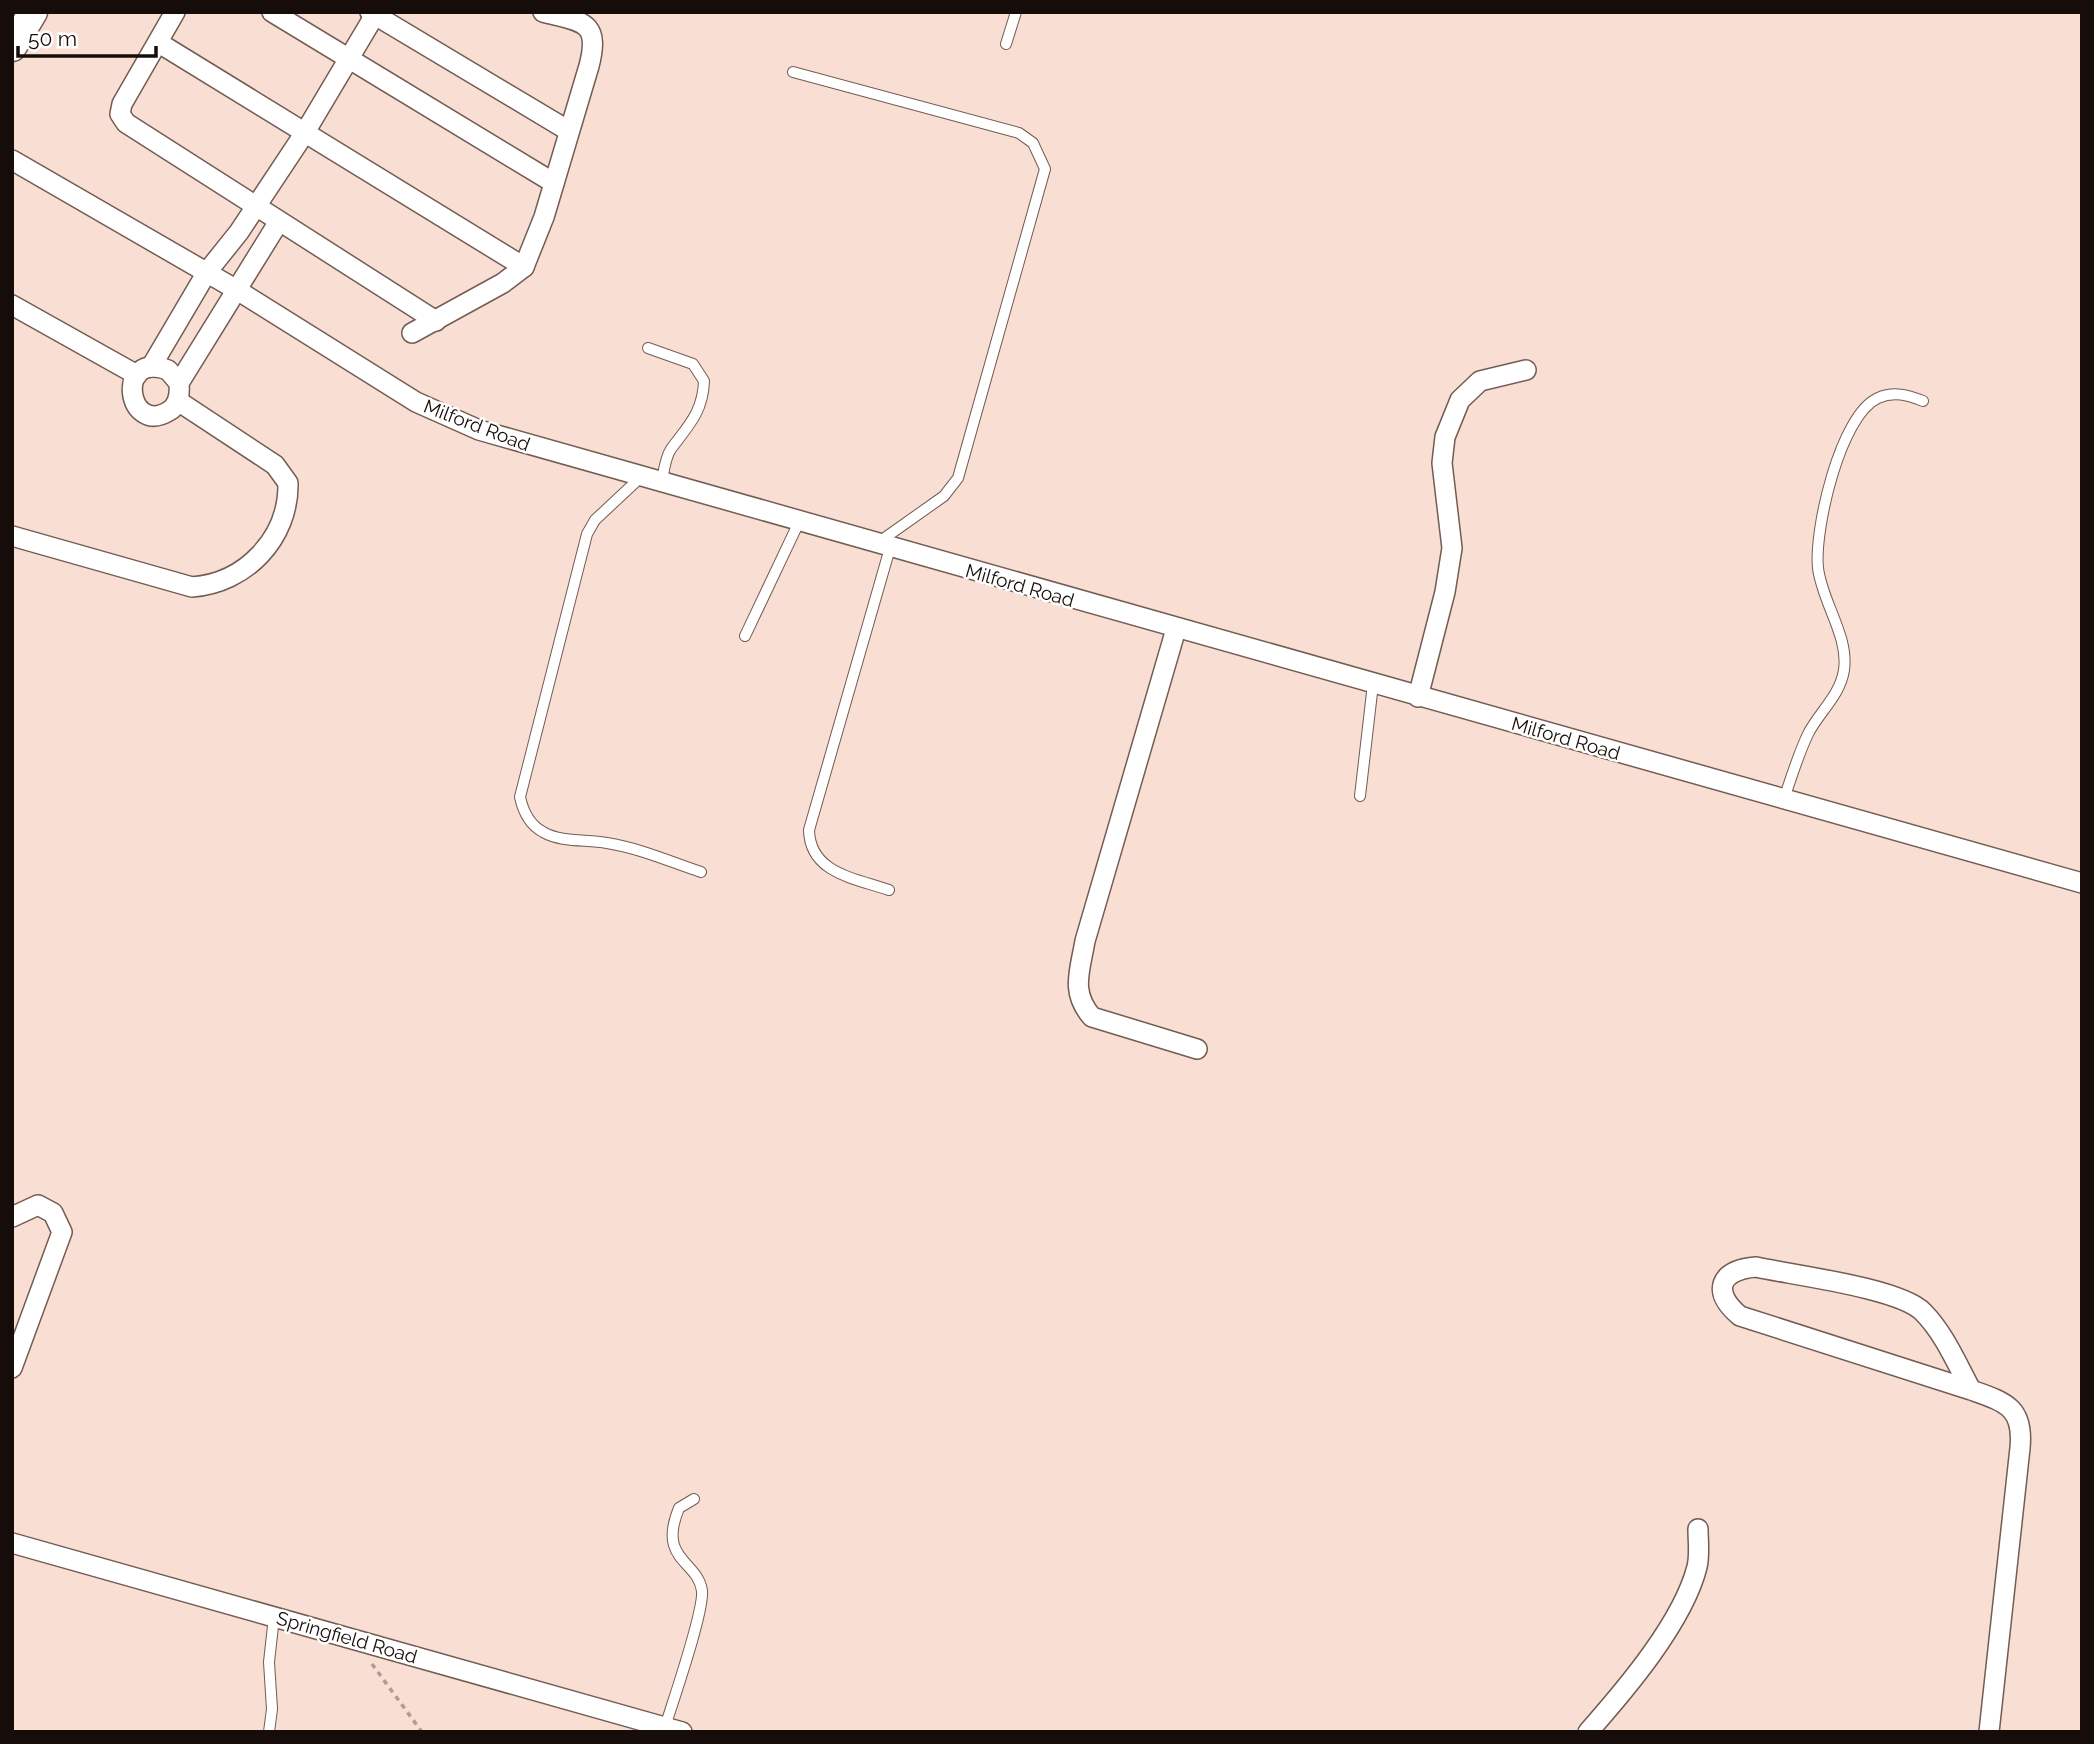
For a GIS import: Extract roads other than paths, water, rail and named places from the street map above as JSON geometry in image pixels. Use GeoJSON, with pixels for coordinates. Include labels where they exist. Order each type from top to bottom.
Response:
{"type":"FeatureCollection","features":[{"type":"Feature","properties":{"kind":"street"},"geometry":{"type":"LineString","coordinates":[[12,47],[33,12]]}},
{"type":"Feature","properties":{"kind":"street"},"geometry":{"type":"LineString","coordinates":[[174,12],[159,43],[122,104],[120,114],[126,123],[278,223],[436,321]]}},
{"type":"Feature","properties":{"kind":"street"},"geometry":{"type":"LineString","coordinates":[[272,12],[554,183]]}},
{"type":"Feature","properties":{"kind":"street"},"geometry":{"type":"LineString","coordinates":[[412,333],[503,283],[524,267],[554,183],[594,39],[588,26],[542,12]]}},
{"type":"Feature","properties":{"kind":"street"},"geometry":{"type":"LineString","coordinates":[[278,223],[215,324],[178,392],[171,411],[148,415],[138,408],[132,397],[131,385],[144,371],[188,306],[207,272],[256,208],[349,59],[373,13],[569,131]]}},
{"type":"Feature","properties":{"kind":"street"},"geometry":{"type":"LineString","coordinates":[[159,43],[524,267]]}},
{"type":"Feature","properties":{"kind":"street","name":"Milford Road"},"geometry":{"type":"LineString","coordinates":[[12,160],[207,272],[438,414],[538,448],[2082,883]]}},
{"type":"Feature","properties":{"kind":"street"},"geometry":{"type":"LineString","coordinates":[[228,246],[253,262]]}},
{"type":"Feature","properties":{"kind":"street"},"geometry":{"type":"LineString","coordinates":[[12,305],[144,371],[168,370],[178,392],[275,465],[288,483],[289,492],[274,539],[259,558],[219,582],[192,587],[12,536]]}},
{"type":"Feature","properties":{"kind":"street"},"geometry":{"type":"LineString","coordinates":[[188,306],[215,324]]}},
{"type":"Feature","properties":{"kind":"street"},"geometry":{"type":"LineString","coordinates":[[1418,697],[1445,592],[1452,548],[1442,472],[1445,437],[1460,400],[1480,381],[1526,370]]}},
{"type":"Feature","properties":{"kind":"street"},"geometry":{"type":"LineString","coordinates":[[1176,629],[1085,941],[1077,992],[1081,1004],[1092,1017],[1197,1049]]}},
{"type":"Feature","properties":{"kind":"street"},"geometry":{"type":"LineString","coordinates":[[12,1217],[38,1205],[53,1213],[62,1233],[12,1368]]}},
{"type":"Feature","properties":{"kind":"street"},"geometry":{"type":"LineString","coordinates":[[1971,1390],[1938,1331],[1921,1310],[1910,1303],[1886,1294],[1756,1268],[1741,1268],[1726,1279],[1722,1290],[1724,1300],[1740,1316],[1971,1390],[2004,1402],[2017,1416],[2022,1430],[1989,1732]]}},
{"type":"Feature","properties":{"kind":"street"},"geometry":{"type":"LineString","coordinates":[[1588,1732],[1664,1634],[1692,1585],[1698,1563],[1698,1529]]}},
{"type":"Feature","properties":{"kind":"street","name":"Springfield Road"},"geometry":{"type":"LineString","coordinates":[[12,1543],[674,1729]]}},
{"type":"Feature","properties":{"kind":"lane"},"geometry":{"type":"LineString","coordinates":[[1006,44],[1016,12]]}},
{"type":"Feature","properties":{"kind":"lane"},"geometry":{"type":"LineString","coordinates":[[793,72],[1019,133],[1033,143],[1045,169],[958,478],[944,496],[883,546],[809,830],[809,844],[820,863],[889,890]]}},
{"type":"Feature","properties":{"kind":"lane"},"geometry":{"type":"LineString","coordinates":[[648,348],[692,365],[704,381],[699,409],[693,423],[652,478],[595,520],[587,534],[520,797],[531,822],[541,831],[556,838],[610,843],[701,872]]}},
{"type":"Feature","properties":{"kind":"lane"},"geometry":{"type":"LineString","coordinates":[[1784,800],[1809,732],[1832,699],[1843,671],[1844,659],[1822,590],[1817,551],[1844,441],[1856,417],[1877,398],[1894,393],[1923,401]]}},
{"type":"Feature","properties":{"kind":"lane"},"geometry":{"type":"LineString","coordinates":[[745,636],[799,522]]}},
{"type":"Feature","properties":{"kind":"lane"},"geometry":{"type":"LineString","coordinates":[[1360,796],[1373,684]]}},
{"type":"Feature","properties":{"kind":"lane"},"geometry":{"type":"LineString","coordinates":[[674,1729],[702,1592],[699,1582],[681,1561],[673,1539],[679,1508],[694,1499]]}},
{"type":"Feature","properties":{"kind":"lane"},"geometry":{"type":"LineString","coordinates":[[269,1732],[272,1709],[269,1662],[274,1616]]}}]}
